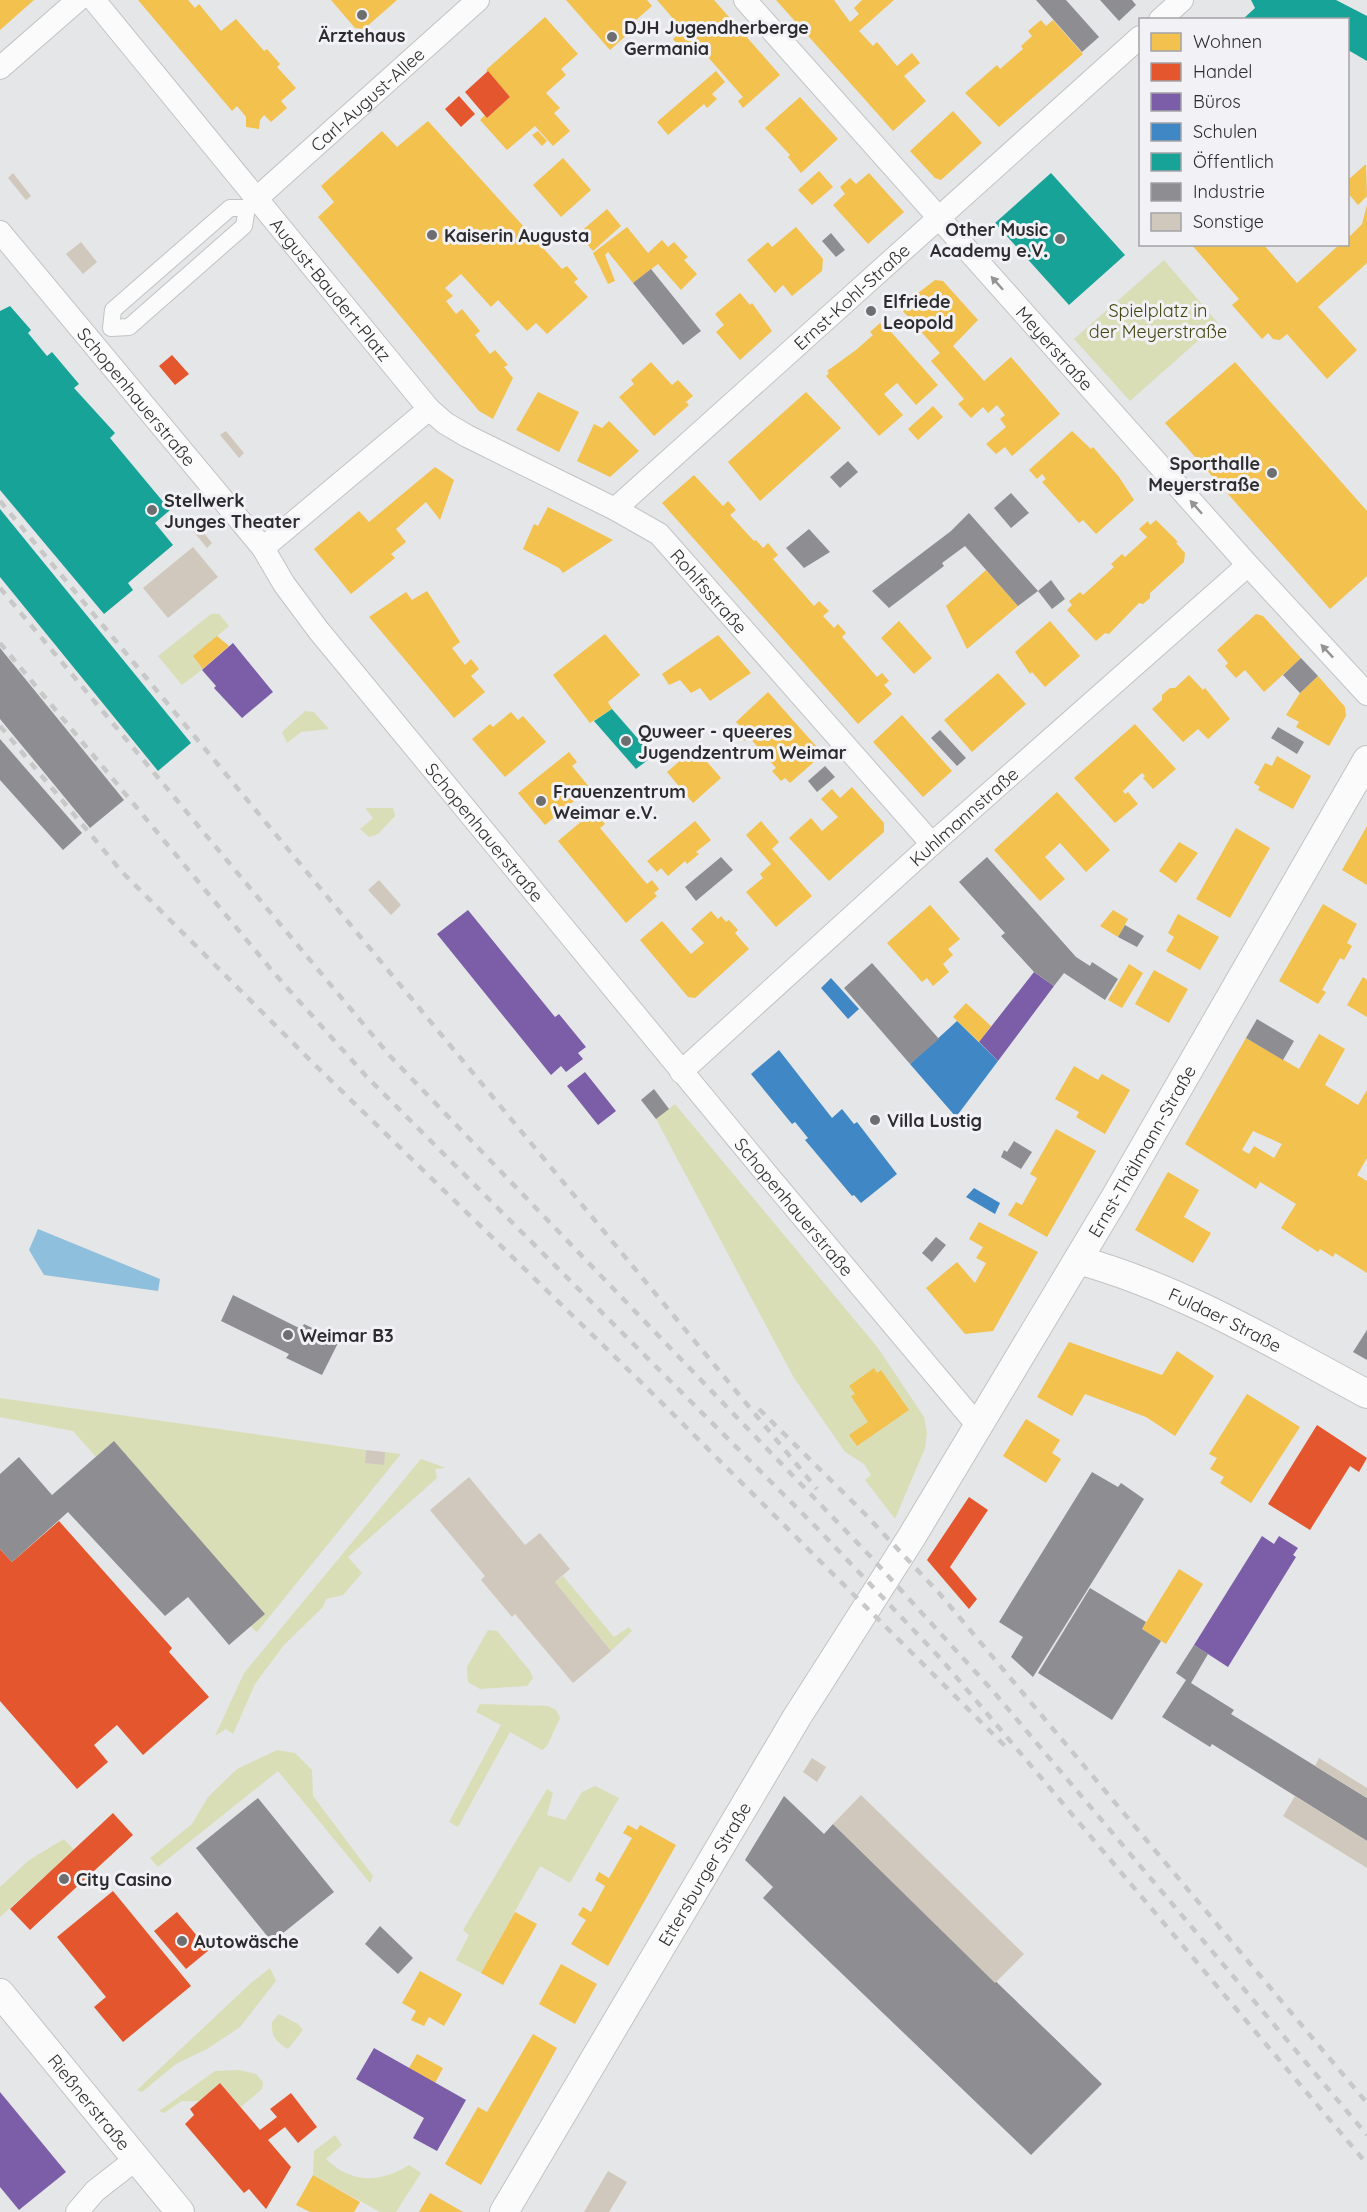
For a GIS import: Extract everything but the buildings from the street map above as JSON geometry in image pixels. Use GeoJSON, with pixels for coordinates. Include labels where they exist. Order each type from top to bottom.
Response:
{"type":"FeatureCollection","features":[{"type":"Feature","properties":{"kind":"street"},"geometry":{"type":"LineString","coordinates":[[0,68],[78,0]]}},
{"type":"Feature","properties":{"kind":"street","name":"August-Baudert-Platz"},"geometry":{"type":"LineString","coordinates":[[94,0],[429,409]]}},
{"type":"Feature","properties":{"kind":"street","name":"Carl-August-Allee"},"geometry":{"type":"LineString","coordinates":[[257,198],[478,0]]}},
{"type":"Feature","properties":{"kind":"street","name":"Meyerstraße"},"geometry":{"type":"LineString","coordinates":[[745,0],[1248,565],[1367,694]]}},
{"type":"Feature","properties":{"kind":"street"},"geometry":{"type":"LineString","coordinates":[[1162,18],[1182,0]]}},
{"type":"Feature","properties":{"kind":"street","name":"Ernst-Kohl-Straße"},"geometry":{"type":"LineString","coordinates":[[615,509],[1139,38]]}},
{"type":"Feature","properties":{"kind":"street"},"geometry":{"type":"LineString","coordinates":[[230,208],[247,208],[244,226],[129,327],[111,328],[113,309],[230,208]]}},
{"type":"Feature","properties":{"kind":"street","name":"Schopenhauerstraße"},"geometry":{"type":"LineString","coordinates":[[0,232],[263,548],[284,584],[319,631],[681,1072],[979,1427]]}},
{"type":"Feature","properties":{"kind":"street"},"geometry":{"type":"LineString","coordinates":[[263,548],[429,409]]}},
{"type":"Feature","properties":{"kind":"street","name":"Rohlfsstraße"},"geometry":{"type":"LineString","coordinates":[[429,409],[445,423],[467,436],[615,509],[659,534],[933,844]]}},
{"type":"Feature","properties":{"kind":"street","name":"Kuhlmannstraße"},"geometry":{"type":"LineString","coordinates":[[681,1072],[933,844],[1248,565]]}},
{"type":"Feature","properties":{"kind":"street","name":"Ernst-Thälmann-Straße"},"geometry":{"type":"LineString","coordinates":[[911,1538],[1078,1260],[1367,760]]}},
{"type":"Feature","properties":{"kind":"street","name":"Fuldaer Straße"},"geometry":{"type":"LineString","coordinates":[[1078,1260],[1119,1271],[1164,1289],[1367,1394]]}},
{"type":"Feature","properties":{"kind":"street","name":"Ettersburger Straße"},"geometry":{"type":"LineString","coordinates":[[504,2212],[797,1717],[911,1538]]}},
{"type":"Feature","properties":{"kind":"street","name":"Rießnerstraße"},"geometry":{"type":"LineString","coordinates":[[0,1993],[180,2212]]}},
{"type":"Feature","properties":{"kind":"street"},"geometry":{"type":"LineString","coordinates":[[77,2212],[95,2192],[136,2159]]}},
{"type":"Feature","properties":{"kind":"green space","name":"Spielplatz in der Meyerstraße"},"geometry":{"type":"Polygon","coordinates":[[[1164,260],[1218,323],[1130,401],[1074,339],[1164,260]]]}},
{"type":"Feature","properties":{"kind":"green space"},"geometry":{"type":"Polygon","coordinates":[[[211,614],[219,614],[229,626],[217,636],[203,669],[182,685],[158,656],[211,614]]]}},
{"type":"Feature","properties":{"kind":"green space"},"geometry":{"type":"Polygon","coordinates":[[[305,711],[314,712],[329,729],[301,732],[287,743],[282,732],[305,711]]]}},
{"type":"Feature","properties":{"kind":"green space"},"geometry":{"type":"Polygon","coordinates":[[[365,808],[393,808],[395,816],[378,834],[369,837],[360,829],[373,818],[365,808]]]}},
{"type":"Feature","properties":{"kind":"green space"},"geometry":{"type":"Polygon","coordinates":[[[675,1104],[878,1348],[924,1417],[927,1432],[925,1448],[895,1519],[865,1480],[871,1475],[864,1464],[845,1452],[794,1378],[656,1119],[675,1104]]]}},
{"type":"Feature","properties":{"kind":"green space"},"geometry":{"type":"Polygon","coordinates":[[[0,1398],[366,1450],[365,1462],[385,1452],[401,1454],[257,1632],[250,1626],[264,1614],[114,1441],[96,1457],[73,1431],[0,1417],[0,1398]]]}},
{"type":"Feature","properties":{"kind":"green space"},"geometry":{"type":"Polygon","coordinates":[[[421,1459],[446,1468],[435,1469],[437,1478],[348,1557],[362,1573],[343,1595],[326,1599],[323,1607],[284,1645],[255,1684],[233,1734],[226,1729],[215,1736],[244,1673],[421,1459]]]}},
{"type":"Feature","properties":{"kind":"green space"},"geometry":{"type":"Polygon","coordinates":[[[563,1576],[614,1637],[629,1627],[632,1631],[611,1651],[555,1582],[563,1576]]]}},
{"type":"Feature","properties":{"kind":"green space"},"geometry":{"type":"Polygon","coordinates":[[[488,1630],[497,1631],[530,1671],[533,1678],[527,1686],[480,1689],[468,1682],[467,1667],[488,1630]]]}},
{"type":"Feature","properties":{"kind":"green space"},"geometry":{"type":"Polygon","coordinates":[[[480,1704],[548,1706],[556,1710],[560,1718],[547,1746],[542,1750],[510,1732],[458,1827],[449,1822],[501,1725],[476,1712],[480,1704]]]}},
{"type":"Feature","properties":{"kind":"green space"},"geometry":{"type":"Polygon","coordinates":[[[277,1750],[295,1753],[312,1770],[313,1796],[373,1876],[370,1883],[278,1771],[158,1867],[150,1858],[192,1824],[208,1797],[237,1769],[277,1750]]]}},
{"type":"Feature","properties":{"kind":"green space"},"geometry":{"type":"Polygon","coordinates":[[[595,1786],[619,1798],[570,1883],[540,1866],[481,1973],[456,1960],[469,1935],[463,1930],[547,1789],[553,1793],[547,1815],[565,1820],[582,1792],[595,1786]]]}},
{"type":"Feature","properties":{"kind":"green space"},"geometry":{"type":"Polygon","coordinates":[[[64,1839],[74,1850],[0,1917],[0,1887],[29,1860],[64,1839]]]}},
{"type":"Feature","properties":{"kind":"green space"},"geometry":{"type":"Polygon","coordinates":[[[270,1968],[276,1981],[240,2027],[207,2049],[176,2064],[142,2092],[137,2090],[251,1983],[270,1968]]]}},
{"type":"Feature","properties":{"kind":"green space"},"geometry":{"type":"Polygon","coordinates":[[[279,2014],[298,2024],[303,2030],[288,2049],[273,2035],[272,2022],[279,2014]]]}},
{"type":"Feature","properties":{"kind":"green space"},"geometry":{"type":"Polygon","coordinates":[[[239,2070],[256,2074],[263,2082],[262,2089],[241,2107],[220,2083],[199,2101],[182,2101],[164,2113],[159,2111],[215,2071],[239,2070]]]}},
{"type":"Feature","properties":{"kind":"green space"},"geometry":{"type":"Polygon","coordinates":[[[335,2135],[342,2145],[326,2159],[346,2173],[356,2177],[377,2178],[409,2165],[421,2173],[396,2212],[380,2212],[313,2175],[314,2151],[335,2135]]]}},
{"type":"Feature","properties":{"kind":"water"},"geometry":{"type":"Polygon","coordinates":[[[38,1229],[160,1279],[158,1291],[44,1275],[29,1250],[38,1229]]]}},
{"type":"Feature","properties":{"kind":"railway"},"geometry":{"type":"LineString","coordinates":[[0,501],[817,1489]]}},
{"type":"Feature","properties":{"kind":"railway"},"geometry":{"type":"LineString","coordinates":[[0,588],[390,1056],[869,1555],[992,1690],[1367,2135]]}},
{"type":"Feature","properties":{"kind":"railway"},"geometry":{"type":"LineString","coordinates":[[0,643],[274,973],[366,1076],[817,1528],[941,1659],[1367,2164]]}},
{"type":"Feature","properties":{"kind":"railway"},"geometry":{"type":"LineString","coordinates":[[0,726],[122,872],[314,1064],[647,1388],[1006,1747]]}},
{"type":"Feature","properties":{"kind":"railway"},"geometry":{"type":"LineString","coordinates":[[759,1409],[864,1513],[939,1593],[1367,2103]]}},
{"type":"Feature","properties":{"kind":"place","name":"Ärztehaus"},"geometry":{"type":"Point","coordinates":[362,15]}},
{"type":"Feature","properties":{"kind":"place","name":"DJH Jugendherberge Germania"},"geometry":{"type":"Point","coordinates":[612,37]}},
{"type":"Feature","properties":{"kind":"place","name":"Kaiserin Augusta"},"geometry":{"type":"Point","coordinates":[432,235]}},
{"type":"Feature","properties":{"kind":"place","name":"Other Music Academy e.V."},"geometry":{"type":"Point","coordinates":[1060,239]}},
{"type":"Feature","properties":{"kind":"place","name":"Elfriede Leopold"},"geometry":{"type":"Point","coordinates":[871,311]}},
{"type":"Feature","properties":{"kind":"place","name":"Sporthalle Meyerstraße"},"geometry":{"type":"Point","coordinates":[1272,473]}},
{"type":"Feature","properties":{"kind":"place","name":"Stellwerk Junges Theater"},"geometry":{"type":"Point","coordinates":[152,510]}},
{"type":"Feature","properties":{"kind":"place","name":"Quweer - queeres Jugendzentrum Weimar"},"geometry":{"type":"Point","coordinates":[626,741]}},
{"type":"Feature","properties":{"kind":"place","name":"Frauenzentrum Weimar e.V."},"geometry":{"type":"Point","coordinates":[541,801]}},
{"type":"Feature","properties":{"kind":"place","name":"Villa Lustig"},"geometry":{"type":"Point","coordinates":[875,1120]}},
{"type":"Feature","properties":{"kind":"place","name":"Weimar B3"},"geometry":{"type":"Point","coordinates":[288,1335]}},
{"type":"Feature","properties":{"kind":"place","name":"City Casino"},"geometry":{"type":"Point","coordinates":[64,1879]}},
{"type":"Feature","properties":{"kind":"place","name":"Autowäsche"},"geometry":{"type":"Point","coordinates":[182,1941]}}]}
